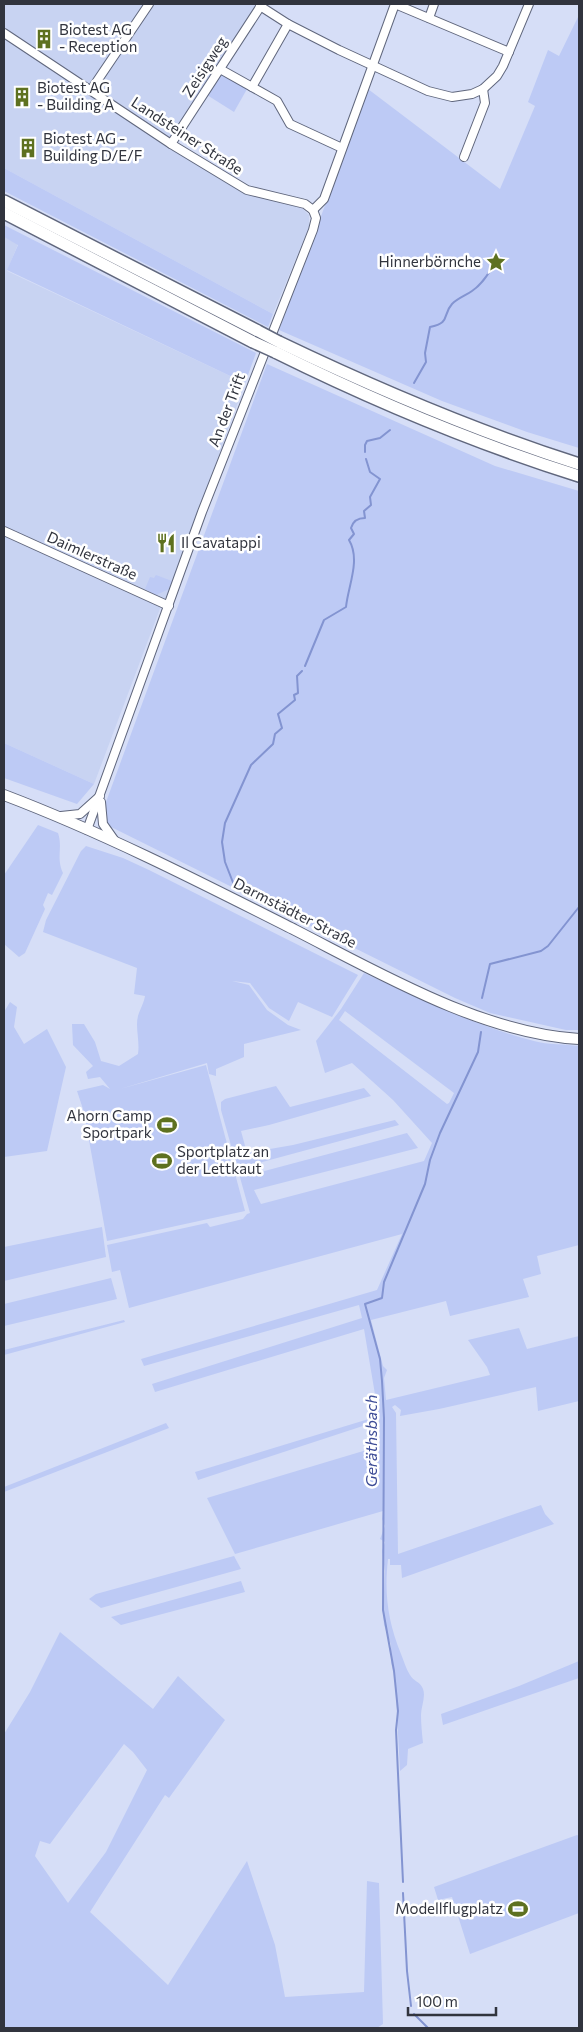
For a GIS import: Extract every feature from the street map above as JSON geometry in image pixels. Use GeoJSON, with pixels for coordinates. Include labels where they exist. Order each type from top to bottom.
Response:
{"type":"FeatureCollection","features":[{"type":"Feature","properties":{"kind":"highway"},"geometry":{"type":"LineString","coordinates":[[4,200],[162,284],[255,337]]}},
{"type":"Feature","properties":{"kind":"highway"},"geometry":{"type":"LineString","coordinates":[[4,213],[277,347],[438,414],[537,451],[579,464]]}},
{"type":"Feature","properties":{"kind":"highway"},"geometry":{"type":"LineString","coordinates":[[277,347],[434,425],[579,476]]}},
{"type":"Feature","properties":{"kind":"main road","name":"Darmstädter Straße"},"geometry":{"type":"LineString","coordinates":[[4,795],[58,816],[116,842],[450,1006],[528,1031],[579,1039]]}},
{"type":"Feature","properties":{"kind":"street"},"geometry":{"type":"LineString","coordinates":[[91,90],[149,4]]}},
{"type":"Feature","properties":{"kind":"street"},"geometry":{"type":"LineString","coordinates":[[395,4],[509,52]]}},
{"type":"Feature","properties":{"kind":"street","name":"An der Trift"},"geometry":{"type":"LineString","coordinates":[[87,830],[240,412],[313,230],[316,218],[314,210],[324,198],[395,4]]}},
{"type":"Feature","properties":{"kind":"street"},"geometry":{"type":"LineString","coordinates":[[428,18],[434,4]]}},
{"type":"Feature","properties":{"kind":"street"},"geometry":{"type":"LineString","coordinates":[[261,5],[288,24],[322,42],[428,92],[446,96],[466,96],[482,88],[497,76],[529,4]]}},
{"type":"Feature","properties":{"kind":"street","name":"Zeisigweg"},"geometry":{"type":"LineString","coordinates":[[170,144],[261,5]]}},
{"type":"Feature","properties":{"kind":"street"},"geometry":{"type":"LineString","coordinates":[[252,87],[288,24]]}},
{"type":"Feature","properties":{"kind":"street","name":"Landsteiner Straße"},"geometry":{"type":"LineString","coordinates":[[4,33],[170,144],[247,190],[305,204],[314,210]]}},
{"type":"Feature","properties":{"kind":"street"},"geometry":{"type":"LineString","coordinates":[[220,69],[277,101],[290,124],[342,148]]}},
{"type":"Feature","properties":{"kind":"street"},"geometry":{"type":"LineString","coordinates":[[464,157],[486,100],[482,88]]}},
{"type":"Feature","properties":{"kind":"street","name":"Daimlerstraße"},"geometry":{"type":"LineString","coordinates":[[4,531],[169,606]]}},
{"type":"Feature","properties":{"kind":"street"},"geometry":{"type":"LineString","coordinates":[[58,816],[69,817],[80,814],[101,795]]}},
{"type":"Feature","properties":{"kind":"street"},"geometry":{"type":"LineString","coordinates":[[101,795],[103,824],[116,842]]}},
{"type":"Feature","properties":{"kind":"shaded area"},"geometry":{"type":"Polygon","coordinates":[[[4,4],[258,4],[166,146],[245,194],[299,205],[309,215],[309,227],[273,314],[4,168],[4,4]]]}},
{"type":"Feature","properties":{"kind":"shaded area"},"geometry":{"type":"Polygon","coordinates":[[[579,15],[579,448],[527,432],[442,401],[279,330],[368,89],[500,189],[535,106],[528,102],[548,50],[559,56],[579,15]]]}},
{"type":"Feature","properties":{"kind":"shaded area"},"geometry":{"type":"Polygon","coordinates":[[[220,75],[247,89],[234,112],[207,95],[220,75]]]}},
{"type":"Feature","properties":{"kind":"shaded area"},"geometry":{"type":"Polygon","coordinates":[[[4,168],[273,314],[268,327],[4,191],[4,168]]]}},
{"type":"Feature","properties":{"kind":"shaded area"},"geometry":{"type":"Polygon","coordinates":[[[4,225],[256,353],[245,383],[7,270],[18,245],[4,237],[4,225]]]}},
{"type":"Feature","properties":{"kind":"shaded area"},"geometry":{"type":"Polygon","coordinates":[[[4,237],[18,244],[7,271],[245,383],[170,590],[161,606],[94,784],[4,743],[4,237]]]}},
{"type":"Feature","properties":{"kind":"shaded area"},"geometry":{"type":"Polygon","coordinates":[[[267,364],[495,466],[579,491],[579,1030],[566,1030],[490,1013],[455,998],[99,821],[267,364]]]}},
{"type":"Feature","properties":{"kind":"shaded area"},"geometry":{"type":"Polygon","coordinates":[[[156,575],[172,581],[169,589],[156,595],[145,589],[150,577],[154,578],[156,575]]]}},
{"type":"Feature","properties":{"kind":"shaded area"},"geometry":{"type":"Polygon","coordinates":[[[4,743],[94,784],[77,804],[4,778],[4,743]]]}},
{"type":"Feature","properties":{"kind":"shaded area"},"geometry":{"type":"Polygon","coordinates":[[[38,825],[58,833],[60,863],[63,873],[52,895],[48,893],[43,905],[45,909],[25,953],[19,957],[4,944],[4,875],[38,825]]]}},
{"type":"Feature","properties":{"kind":"shaded area"},"geometry":{"type":"Polygon","coordinates":[[[86,846],[123,858],[149,870],[358,975],[332,1017],[298,1002],[289,1021],[269,1008],[250,983],[232,981],[249,985],[267,1010],[288,1025],[301,1030],[244,1044],[244,1057],[216,1069],[216,1076],[209,1074],[207,1063],[120,1089],[206,1065],[245,1211],[107,1241],[84,1112],[77,1091],[103,1085],[110,1089],[100,1077],[88,1079],[86,1072],[93,1066],[73,1045],[72,1024],[84,1024],[95,1042],[101,1061],[119,1066],[138,1054],[137,1020],[145,996],[134,994],[137,968],[43,932],[46,920],[81,851],[86,846]]]}},
{"type":"Feature","properties":{"kind":"shaded area"},"geometry":{"type":"Polygon","coordinates":[[[364,973],[490,1028],[539,1042],[579,1046],[579,1245],[537,1256],[541,1274],[523,1279],[529,1297],[450,1316],[446,1301],[371,1320],[383,1366],[387,1370],[384,1378],[386,1400],[490,1375],[487,1367],[468,1340],[519,1328],[527,1349],[579,1336],[579,1401],[538,1411],[536,1387],[400,1416],[401,1410],[395,1405],[392,1407],[396,1413],[398,1554],[541,1505],[545,1514],[554,1524],[402,1578],[401,1565],[390,1565],[390,1559],[388,1559],[387,1596],[393,1631],[407,1670],[411,1677],[421,1685],[424,1692],[421,1715],[423,1743],[408,1749],[407,1765],[400,1771],[395,1677],[391,1663],[391,1645],[384,1625],[383,1614],[385,1571],[382,1551],[385,1542],[380,1539],[385,1526],[382,1519],[383,1511],[235,1554],[207,1498],[380,1446],[379,1418],[364,1329],[155,1392],[152,1384],[362,1318],[359,1305],[144,1366],[141,1359],[377,1290],[402,1234],[129,1308],[120,1270],[112,1272],[107,1245],[207,1223],[210,1227],[243,1219],[250,1213],[221,1110],[221,1102],[225,1099],[276,1086],[290,1107],[364,1088],[371,1096],[241,1131],[247,1153],[293,1145],[395,1120],[399,1125],[251,1165],[257,1173],[407,1133],[418,1148],[254,1190],[261,1204],[424,1161],[432,1143],[393,1100],[352,1063],[325,1073],[316,1041],[341,1009],[364,973]],[[345,1011],[339,1020],[447,1104],[454,1093],[345,1011]]]}},
{"type":"Feature","properties":{"kind":"shaded area"},"geometry":{"type":"Polygon","coordinates":[[[10,1002],[17,1007],[14,1027],[24,1044],[47,1029],[66,1067],[47,1151],[4,1157],[4,1012],[10,1002]]]}},
{"type":"Feature","properties":{"kind":"shaded area"},"geometry":{"type":"Polygon","coordinates":[[[102,1227],[106,1257],[4,1281],[4,1247],[102,1227]]]}},
{"type":"Feature","properties":{"kind":"shaded area"},"geometry":{"type":"Polygon","coordinates":[[[111,1278],[117,1299],[4,1326],[4,1304],[111,1278]]]}},
{"type":"Feature","properties":{"kind":"shaded area"},"geometry":{"type":"Polygon","coordinates":[[[124,1320],[125,1322],[4,1355],[4,1350],[124,1320]]]}},
{"type":"Feature","properties":{"kind":"shaded area"},"geometry":{"type":"Polygon","coordinates":[[[372,1418],[372,1423],[198,1480],[195,1472],[372,1418]]]}},
{"type":"Feature","properties":{"kind":"shaded area"},"geometry":{"type":"Polygon","coordinates":[[[166,1423],[169,1428],[4,1492],[4,1487],[166,1423]]]}},
{"type":"Feature","properties":{"kind":"shaded area"},"geometry":{"type":"Polygon","coordinates":[[[234,1556],[241,1569],[101,1608],[89,1599],[96,1594],[234,1556]]]}},
{"type":"Feature","properties":{"kind":"shaded area"},"geometry":{"type":"Polygon","coordinates":[[[241,1581],[245,1592],[121,1625],[111,1617],[241,1581]]]}},
{"type":"Feature","properties":{"kind":"shaded area"},"geometry":{"type":"Polygon","coordinates":[[[60,1632],[153,1709],[178,1676],[225,1720],[169,1798],[165,1795],[90,1912],[168,1985],[247,1861],[275,1945],[285,1997],[364,1992],[367,1881],[379,1883],[383,2024],[377,2028],[4,2028],[4,1734],[30,1692],[60,1632]],[[124,1744],[50,1844],[40,1841],[35,1856],[68,1903],[106,1852],[147,1770],[124,1744]]]}},
{"type":"Feature","properties":{"kind":"shaded area"},"geometry":{"type":"Polygon","coordinates":[[[579,1661],[579,1678],[443,1725],[441,1714],[519,1686],[579,1661]]]}},
{"type":"Feature","properties":{"kind":"shaded area","name":"Modellflugplatz"},"geometry":{"type":"Polygon","coordinates":[[[577,1835],[579,1836],[579,1913],[470,1954],[452,1897],[438,1900],[434,1887],[577,1835]]]}},
{"type":"Feature","properties":{"kind":"waterway"},"geometry":{"type":"LineString","coordinates":[[414,383],[426,362],[425,353],[430,327],[444,321],[452,304],[479,285],[496,262]]}},
{"type":"Feature","properties":{"kind":"waterway"},"geometry":{"type":"LineString","coordinates":[[365,452],[367,441],[380,438],[390,430]]}},
{"type":"Feature","properties":{"kind":"waterway"},"geometry":{"type":"LineString","coordinates":[[305,666],[324,620],[346,607],[354,564],[354,556],[349,540],[354,534],[351,528],[356,520],[365,518],[364,511],[371,505],[370,497],[380,479],[370,472],[366,459]]}},
{"type":"Feature","properties":{"kind":"waterway"},"geometry":{"type":"LineString","coordinates":[[234,885],[225,862],[222,842],[225,823],[251,765],[273,744],[275,734],[282,728],[278,714],[295,700],[294,695],[298,693],[297,676],[302,671]]}},
{"type":"Feature","properties":{"kind":"waterway","name":"Geräthsbach"},"geometry":{"type":"LineString","coordinates":[[482,998],[490,964],[541,951],[548,946],[579,907]]}},
{"type":"Feature","properties":{"kind":"waterway","name":"Geräthsbach"},"geometry":{"type":"LineString","coordinates":[[403,1882],[396,1730],[398,1711],[394,1671],[383,1610],[384,1418],[382,1381],[380,1359],[365,1304],[382,1298],[384,1282],[425,1184],[430,1160],[440,1133],[478,1052],[481,1032]]}},
{"type":"Feature","properties":{"kind":"waterway","name":"Geräthsbach"},"geometry":{"type":"LineString","coordinates":[[403,1893],[407,1971],[411,2006]]}},
{"type":"Feature","properties":{"kind":"waterway","name":"Geräthsbach"},"geometry":{"type":"LineString","coordinates":[[414,2014],[428,2028]]}},
{"type":"Feature","properties":{"kind":"place","name":"Biotest AG - Reception"},"geometry":{"type":"Point","coordinates":[44,39]}},
{"type":"Feature","properties":{"kind":"place","name":"Biotest AG - Building A"},"geometry":{"type":"Point","coordinates":[22,97]}},
{"type":"Feature","properties":{"kind":"place","name":"Biotest AG - Building D/E/F"},"geometry":{"type":"Point","coordinates":[28,148]}},
{"type":"Feature","properties":{"kind":"place","name":"Hinnerbörnche"},"geometry":{"type":"Point","coordinates":[496,262]}},
{"type":"Feature","properties":{"kind":"place","name":"Il Cavatappi"},"geometry":{"type":"Point","coordinates":[166,543]}},
{"type":"Feature","properties":{"kind":"place","name":"Ahorn Camp Sportpark"},"geometry":{"type":"Point","coordinates":[167,1125]}},
{"type":"Feature","properties":{"kind":"place","name":"Sportplatz an der Lettkaut"},"geometry":{"type":"Point","coordinates":[162,1161]}},
{"type":"Feature","properties":{"kind":"place","name":"Modellflugplatz"},"geometry":{"type":"Point","coordinates":[518,1909]}}]}
